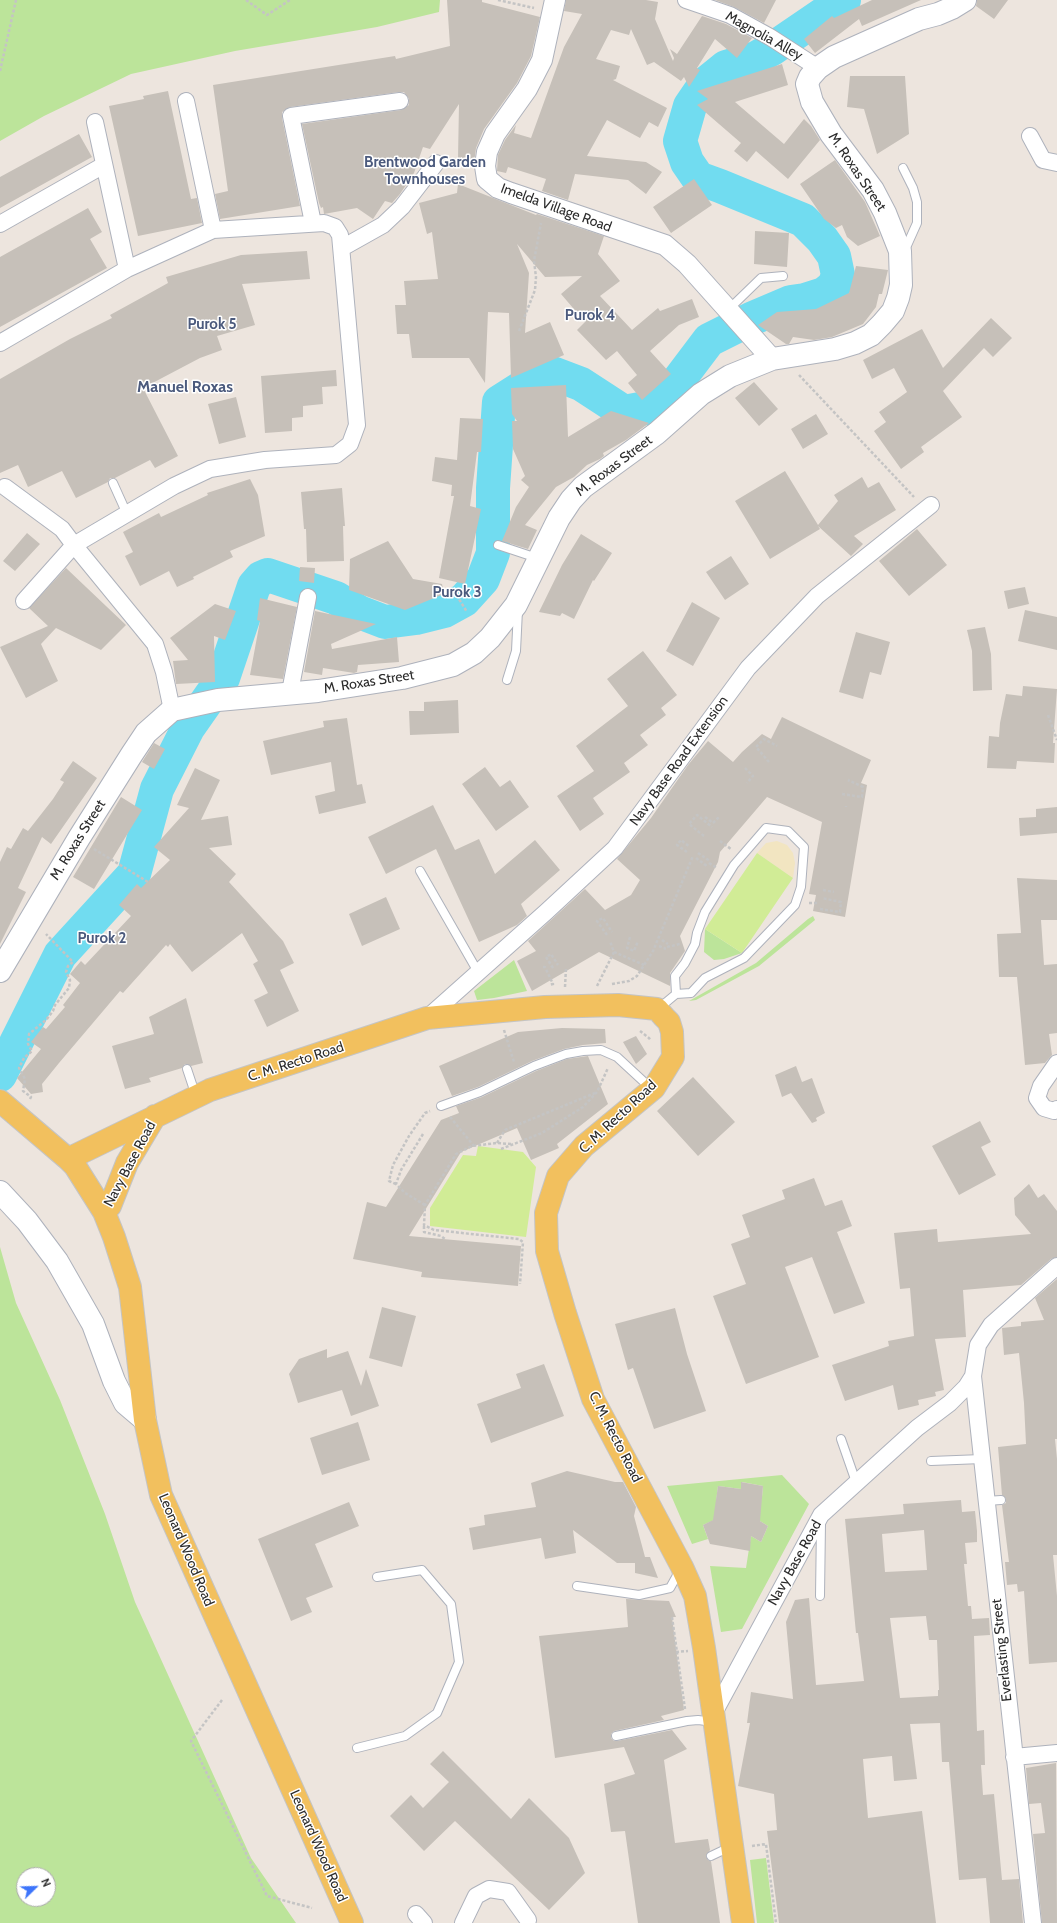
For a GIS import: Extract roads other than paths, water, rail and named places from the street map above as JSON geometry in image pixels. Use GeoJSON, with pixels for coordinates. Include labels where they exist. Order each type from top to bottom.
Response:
{"type":"FeatureCollection","features":[{"type":"Feature","properties":{"kind":"main road","name":"M. Roxas Street"},"geometry":{"type":"LineString","coordinates":[[0,971],[79,838],[132,754],[146,733],[172,710],[227,699],[290,692],[318,691],[402,678],[453,665],[474,653],[490,638],[519,600],[559,518],[571,500],[583,487],[657,433],[701,394],[730,376],[777,358],[835,349],[855,343],[870,336],[889,315],[898,298],[901,285],[901,258],[892,229],[873,190],[831,134],[812,102],[807,84],[810,78],[811,63],[834,57],[919,19],[938,14],[965,0]]}},
{"type":"Feature","properties":{"kind":"main road","name":"C. M. Recto Road"},"geometry":{"type":"LineString","coordinates":[[66,1157],[210,1090],[427,1018],[584,1005],[618,1005],[657,1009],[669,1022],[672,1032],[673,1057],[654,1088],[584,1146],[558,1176],[546,1213],[547,1251],[565,1313],[593,1399],[682,1567],[695,1596],[714,1718]]}},
{"type":"Feature","properties":{"kind":"main road","name":"Leonard Wood Road"},"geometry":{"type":"LineString","coordinates":[[0,1101],[75,1166],[104,1212],[114,1237],[130,1287],[146,1420],[161,1495],[352,1923]]}},
{"type":"Feature","properties":{"kind":"main road","name":"Navy Base Road"},"geometry":{"type":"LineString","coordinates":[[104,1212],[110,1206],[127,1163],[155,1116]]}},
{"type":"Feature","properties":{"kind":"main road"},"geometry":{"type":"LineString","coordinates":[[0,1192],[27,1221],[57,1261],[93,1324],[114,1381],[125,1403],[146,1420]]}},
{"type":"Feature","properties":{"kind":"main road"},"geometry":{"type":"LineString","coordinates":[[714,1718],[738,1846],[743,1923]]}},
{"type":"Feature","properties":{"kind":"street","name":"Magnolia Alley"},"geometry":{"type":"LineString","coordinates":[[686,0],[730,15],[770,37],[811,63]]}},
{"type":"Feature","properties":{"kind":"street","name":"Imelda Village Road"},"geometry":{"type":"LineString","coordinates":[[554,6],[542,60],[527,89],[495,134],[487,152],[485,166],[488,179],[498,188],[665,245],[687,264],[737,318],[777,358]]}},
{"type":"Feature","properties":{"kind":"street"},"geometry":{"type":"LineString","coordinates":[[313,223],[291,116],[400,100]]}},
{"type":"Feature","properties":{"kind":"street"},"geometry":{"type":"LineString","coordinates":[[186,101],[213,230]]}},
{"type":"Feature","properties":{"kind":"street"},"geometry":{"type":"LineString","coordinates":[[95,122],[127,269]]}},
{"type":"Feature","properties":{"kind":"street"},"geometry":{"type":"LineString","coordinates":[[1030,136],[1043,160],[1057,163]]}},
{"type":"Feature","properties":{"kind":"street"},"geometry":{"type":"LineString","coordinates":[[342,248],[383,225],[402,207],[436,163]]}},
{"type":"Feature","properties":{"kind":"street"},"geometry":{"type":"LineString","coordinates":[[0,224],[104,165]]}},
{"type":"Feature","properties":{"kind":"street"},"geometry":{"type":"LineString","coordinates":[[0,343],[127,269],[213,230],[324,223],[335,227],[340,235],[357,425],[350,444],[336,454],[265,460],[210,469],[174,486],[74,545],[24,601]]}},
{"type":"Feature","properties":{"kind":"street"},"geometry":{"type":"LineString","coordinates":[[4,487],[62,529],[155,644],[164,672],[172,710]]}},
{"type":"Feature","properties":{"kind":"street","name":"Navy Base Road Extension"},"geometry":{"type":"LineString","coordinates":[[427,1018],[615,848],[748,668],[806,607],[817,596],[928,508]]}},
{"type":"Feature","properties":{"kind":"street"},"geometry":{"type":"LineString","coordinates":[[290,692],[308,597]]}},
{"type":"Feature","properties":{"kind":"street"},"geometry":{"type":"LineString","coordinates":[[1057,1063],[1041,1086],[1037,1098],[1044,1108],[1054,1111],[1057,1109]]}},
{"type":"Feature","properties":{"kind":"street","name":"Navy Base Road"},"geometry":{"type":"LineString","coordinates":[[714,1718],[821,1516],[856,1482],[917,1428],[950,1403],[966,1387],[973,1376],[978,1345],[991,1325],[1057,1266]]}},
{"type":"Feature","properties":{"kind":"street","name":"Everlasting Street"},"geometry":{"type":"LineString","coordinates":[[973,1376],[982,1459],[994,1500],[1014,1757],[1033,1923]]}},
{"type":"Feature","properties":{"kind":"street"},"geometry":{"type":"LineString","coordinates":[[1014,1757],[1057,1753]]}},
{"type":"Feature","properties":{"kind":"street"},"geometry":{"type":"LineString","coordinates":[[463,1923],[476,1896],[489,1888],[508,1892],[528,1920]]}},
{"type":"Feature","properties":{"kind":"lane"},"geometry":{"type":"LineString","coordinates":[[901,258],[917,223],[917,202],[913,188],[903,168]]}},
{"type":"Feature","properties":{"kind":"lane"},"geometry":{"type":"LineString","coordinates":[[737,318],[761,278],[783,276]]}},
{"type":"Feature","properties":{"kind":"lane"},"geometry":{"type":"LineString","coordinates":[[113,483],[127,514]]}},
{"type":"Feature","properties":{"kind":"lane"},"geometry":{"type":"LineString","coordinates":[[498,545],[540,558]]}},
{"type":"Feature","properties":{"kind":"lane"},"geometry":{"type":"LineString","coordinates":[[507,680],[516,651],[519,600]]}},
{"type":"Feature","properties":{"kind":"lane"},"geometry":{"type":"LineString","coordinates":[[657,1009],[676,994],[691,993],[705,978],[744,958],[795,905],[801,887],[804,847],[788,831],[766,828],[734,865],[705,912],[697,933],[695,944],[685,963],[675,976],[676,994]]}},
{"type":"Feature","properties":{"kind":"lane"},"geometry":{"type":"LineString","coordinates":[[420,871],[478,972]]}},
{"type":"Feature","properties":{"kind":"lane"},"geometry":{"type":"LineString","coordinates":[[441,1106],[480,1092],[534,1066],[566,1054],[583,1051],[601,1050],[617,1057],[643,1081],[654,1088]]}},
{"type":"Feature","properties":{"kind":"lane"},"geometry":{"type":"LineString","coordinates":[[187,1069],[196,1096]]}},
{"type":"Feature","properties":{"kind":"lane"},"geometry":{"type":"LineString","coordinates":[[841,1439],[856,1482]]}},
{"type":"Feature","properties":{"kind":"lane"},"geometry":{"type":"LineString","coordinates":[[931,1461],[982,1459]]}},
{"type":"Feature","properties":{"kind":"lane"},"geometry":{"type":"LineString","coordinates":[[820,1596],[821,1516]]}},
{"type":"Feature","properties":{"kind":"lane"},"geometry":{"type":"LineString","coordinates":[[577,1586],[639,1595],[670,1588],[682,1567]]}},
{"type":"Feature","properties":{"kind":"lane"},"geometry":{"type":"LineString","coordinates":[[357,1748],[406,1736],[437,1713],[459,1662],[451,1604],[422,1570],[377,1577]]}},
{"type":"Feature","properties":{"kind":"lane"},"geometry":{"type":"LineString","coordinates":[[616,1736],[687,1721],[714,1718]]}},
{"type":"Feature","properties":{"kind":"lane"},"geometry":{"type":"LineString","coordinates":[[711,1856],[738,1846]]}},
{"type":"Feature","properties":{"kind":"waterway"},"geometry":{"type":"LineString","coordinates":[[0,1075],[60,955],[134,874],[157,789],[188,728],[223,678],[254,586],[261,578],[268,575],[336,598],[359,612],[385,622],[416,618],[444,611],[464,600],[483,579],[493,553],[493,488],[499,402],[532,381],[552,373],[581,384],[624,412],[651,407],[669,393],[709,340],[751,319],[791,302],[805,300],[824,294],[834,286],[838,275],[834,256],[822,239],[803,220],[698,178],[687,162],[680,141],[690,106],[705,84],[726,67],[756,58],[772,49],[844,0]]}},
{"type":"Feature","properties":{"kind":"district","name":"Brentwood Garden Townhouses"},"geometry":{"type":"Point","coordinates":[425,172]}},
{"type":"Feature","properties":{"kind":"district","name":"Purok 4"},"geometry":{"type":"Point","coordinates":[590,316]}},
{"type":"Feature","properties":{"kind":"district","name":"Purok 5"},"geometry":{"type":"Point","coordinates":[212,325]}},
{"type":"Feature","properties":{"kind":"district","name":"Manuel Roxas"},"geometry":{"type":"Point","coordinates":[185,387]}},
{"type":"Feature","properties":{"kind":"district","name":"Purok 3"},"geometry":{"type":"Point","coordinates":[457,593]}},
{"type":"Feature","properties":{"kind":"district","name":"Purok 2"},"geometry":{"type":"Point","coordinates":[102,939]}}]}
